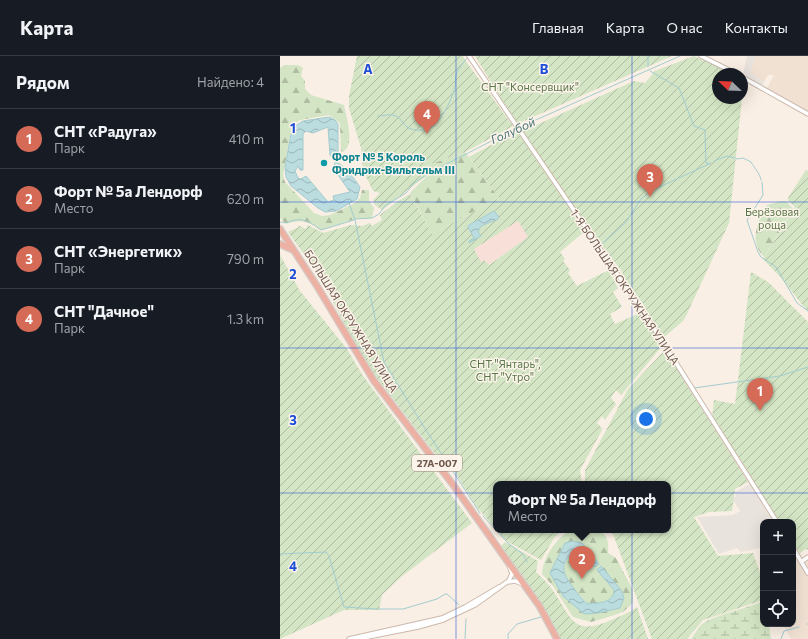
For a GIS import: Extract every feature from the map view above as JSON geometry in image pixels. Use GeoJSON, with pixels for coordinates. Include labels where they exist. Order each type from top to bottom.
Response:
{"type":"FeatureCollection","features":[{"type":"Feature","properties":{"kind":"highway","name":"БОЛЬШАЯ ОКРУЖНАЯ УЛИЦА"},"geometry":{"type":"LineString","coordinates":[[280,229],[317,286],[374,381],[449,480],[540,607],[557,639]]}},
{"type":"Feature","properties":{"kind":"highway"},"geometry":{"type":"LineString","coordinates":[[280,244],[294,250]]}},
{"type":"Feature","properties":{"kind":"street","name":"1-Я БОЛЬШАЯ ОКРУЖНАЯ УЛИЦА"},"geometry":{"type":"LineString","coordinates":[[469,56],[652,325],[775,519]]}},
{"type":"Feature","properties":{"kind":"street"},"geometry":{"type":"LineString","coordinates":[[701,56],[725,68]]}},
{"type":"Feature","properties":{"kind":"street"},"geometry":{"type":"LineString","coordinates":[[748,80],[808,114]]}},
{"type":"Feature","properties":{"kind":"street"},"geometry":{"type":"LineString","coordinates":[[796,553],[808,573]]}},
{"type":"Feature","properties":{"kind":"street"},"geometry":{"type":"LineString","coordinates":[[801,562],[808,557]]}},
{"type":"Feature","properties":{"kind":"street"},"geometry":{"type":"LineString","coordinates":[[508,582],[512,574],[509,565]]}},
{"type":"Feature","properties":{"kind":"street"},"geometry":{"type":"LineString","coordinates":[[349,639],[370,633],[434,620],[457,611],[508,582],[515,581],[524,585]]}},
{"type":"Feature","properties":{"kind":"street"},"geometry":{"type":"LineString","coordinates":[[358,639],[418,627],[443,620],[475,605],[500,587]]}},
{"type":"Feature","properties":{"kind":"shaded area"},"geometry":{"type":"Polygon","coordinates":[[[747,56],[756,56],[750,73],[764,82],[762,86],[748,77],[748,68],[744,68],[747,56]]]}},
{"type":"Feature","properties":{"kind":"shaded area"},"geometry":{"type":"Polygon","coordinates":[[[756,56],[808,56],[808,111],[767,88],[774,75],[768,75],[764,82],[750,73],[756,56]]]}},
{"type":"Feature","properties":{"kind":"shaded area"},"geometry":{"type":"Polygon","coordinates":[[[517,220],[529,237],[488,265],[481,263],[473,249],[517,220]]]}},
{"type":"Feature","properties":{"kind":"shaded area"},"geometry":{"type":"Polygon","coordinates":[[[750,484],[771,519],[760,519],[760,548],[741,552],[737,548],[719,554],[697,517],[733,515],[740,511],[732,499],[736,496],[735,492],[750,484]]]}},
{"type":"Feature","properties":{"kind":"shaded area"},"geometry":{"type":"Polygon","coordinates":[[[796,556],[802,564],[808,561],[808,639],[791,639],[785,627],[796,627],[796,556]]]}},
{"type":"Feature","properties":{"kind":"green space"},"geometry":{"type":"Polygon","coordinates":[[[357,56],[463,56],[513,126],[465,152],[428,165],[431,172],[382,210],[375,205],[373,200],[380,193],[373,191],[363,170],[361,148],[349,108],[349,96],[357,56]]]}},
{"type":"Feature","properties":{"kind":"green space","name":"СНТ \"Консервщик\""},"geometry":{"type":"Polygon","coordinates":[[[475,56],[672,56],[517,124],[475,56]]]}},
{"type":"Feature","properties":{"kind":"green space"},"geometry":{"type":"Polygon","coordinates":[[[694,56],[720,68],[712,68],[712,104],[741,104],[729,223],[686,316],[683,321],[663,338],[643,304],[622,275],[623,273],[586,225],[523,131],[634,81],[645,83],[655,71],[694,56]]]}},
{"type":"Feature","properties":{"kind":"green space"},"geometry":{"type":"Polygon","coordinates":[[[284,65],[298,65],[303,68],[301,76],[305,81],[305,89],[311,95],[344,105],[349,130],[348,144],[346,149],[342,152],[340,123],[329,115],[300,120],[293,125],[283,176],[285,182],[314,213],[322,216],[330,215],[353,204],[360,198],[362,190],[369,190],[369,201],[374,208],[372,218],[355,219],[321,230],[309,223],[301,221],[286,224],[280,218],[280,68],[284,65]]]}},
{"type":"Feature","properties":{"kind":"green space","name":"СНТ \"Янтарь\", СНТ \"Утро\""},"geometry":{"type":"Polygon","coordinates":[[[517,131],[571,210],[584,232],[560,252],[565,259],[563,261],[570,270],[568,273],[577,286],[611,269],[615,275],[612,276],[618,288],[613,292],[622,307],[610,314],[615,324],[640,313],[663,345],[621,395],[616,390],[611,398],[616,404],[605,420],[602,416],[597,423],[602,428],[601,432],[580,470],[582,481],[493,481],[493,526],[476,506],[451,466],[446,468],[370,369],[319,275],[288,232],[299,227],[298,225],[306,229],[308,225],[323,233],[351,225],[362,226],[370,223],[372,226],[382,220],[380,215],[410,194],[432,234],[499,198],[469,157],[517,131]],[[518,221],[474,249],[481,262],[484,260],[489,265],[528,237],[518,221]]]}},
{"type":"Feature","properties":{"kind":"green space"},"geometry":{"type":"Polygon","coordinates":[[[465,152],[499,198],[432,234],[410,193],[431,172],[428,165],[465,152]]]}},
{"type":"Feature","properties":{"kind":"green space"},"geometry":{"type":"Polygon","coordinates":[[[806,170],[808,171],[808,312],[782,279],[763,259],[795,207],[788,201],[788,198],[806,170]]]}},
{"type":"Feature","properties":{"kind":"green space","name":"Берёзовая роща"},"geometry":{"type":"Polygon","coordinates":[[[786,201],[793,209],[764,257],[759,251],[756,238],[756,231],[760,217],[767,205],[786,201]]]}},
{"type":"Feature","properties":{"kind":"green space"},"geometry":{"type":"Polygon","coordinates":[[[280,255],[300,291],[347,349],[363,376],[472,523],[401,577],[382,595],[379,610],[344,610],[280,639],[280,255]]]}},
{"type":"Feature","properties":{"kind":"green space"},"geometry":{"type":"Polygon","coordinates":[[[751,272],[768,282],[808,322],[808,550],[806,549],[800,553],[796,547],[796,519],[778,519],[712,418],[714,400],[735,404],[751,272]]]}},
{"type":"Feature","properties":{"kind":"green space"},"geometry":{"type":"Polygon","coordinates":[[[665,350],[748,482],[735,489],[732,511],[709,512],[694,517],[718,556],[753,553],[760,573],[760,601],[703,620],[687,639],[652,639],[612,533],[671,533],[671,481],[585,481],[585,470],[628,389],[665,350]]]}},
{"type":"Feature","properties":{"kind":"green space"},"geometry":{"type":"Polygon","coordinates":[[[499,533],[559,533],[554,538],[541,560],[505,540],[499,533]]]}},
{"type":"Feature","properties":{"kind":"green space"},"geometry":{"type":"Polygon","coordinates":[[[566,533],[603,533],[608,544],[608,553],[616,558],[633,590],[633,603],[623,612],[591,622],[573,617],[553,586],[542,574],[545,561],[551,549],[566,533]],[[582,543],[550,573],[563,596],[584,613],[624,598],[597,570],[614,590],[611,598],[605,602],[588,604],[575,591],[563,572],[564,565],[577,550],[582,553],[595,567],[582,543]]]}},
{"type":"Feature","properties":{"kind":"green space"},"geometry":{"type":"Polygon","coordinates":[[[505,542],[538,561],[536,572],[546,581],[568,614],[576,623],[587,627],[595,626],[621,616],[637,607],[648,639],[559,639],[545,609],[500,547],[505,542]]]}},
{"type":"Feature","properties":{"kind":"green space"},"geometry":{"type":"Polygon","coordinates":[[[760,602],[760,627],[769,627],[771,639],[691,639],[700,626],[705,622],[721,615],[760,602]]]}},
{"type":"Feature","properties":{"kind":"water"},"geometry":{"type":"Polygon","coordinates":[[[329,117],[335,120],[338,124],[338,157],[335,159],[330,155],[328,127],[313,133],[306,131],[303,134],[303,170],[300,170],[298,166],[295,171],[298,178],[301,179],[306,176],[328,202],[334,200],[333,196],[350,192],[334,169],[335,162],[345,168],[360,187],[357,199],[336,211],[325,212],[291,186],[286,177],[285,167],[291,134],[295,126],[303,121],[329,117]]]}},
{"type":"Feature","properties":{"kind":"water"},"geometry":{"type":"Polygon","coordinates":[[[494,211],[499,217],[498,219],[481,226],[478,232],[481,236],[469,243],[469,241],[474,238],[468,227],[469,225],[494,211]]]}},
{"type":"Feature","properties":{"kind":"water"},"geometry":{"type":"Polygon","coordinates":[[[573,541],[582,543],[599,564],[595,567],[582,553],[577,550],[567,559],[564,567],[564,572],[569,582],[588,604],[605,602],[611,598],[614,590],[597,570],[601,566],[621,590],[624,598],[620,608],[598,613],[584,614],[563,596],[550,573],[565,543],[573,541]]]}},
{"type":"Feature","properties":{"kind":"waterway"},"geometry":{"type":"LineString","coordinates":[[648,56],[648,67]]}},
{"type":"Feature","properties":{"kind":"waterway","name":"Голубой"},"geometry":{"type":"LineString","coordinates":[[520,127],[680,56]]}},
{"type":"Feature","properties":{"kind":"waterway"},"geometry":{"type":"LineString","coordinates":[[378,116],[391,115],[397,117],[407,127],[416,130],[424,130],[435,125],[448,106],[455,87],[457,72],[468,57]]}},
{"type":"Feature","properties":{"kind":"waterway"},"geometry":{"type":"LineString","coordinates":[[650,71],[679,88],[694,126],[705,130],[706,163],[711,163]]}},
{"type":"Feature","properties":{"kind":"waterway","name":"Голубой"},"geometry":{"type":"LineString","coordinates":[[355,219],[372,218],[379,214],[385,206],[406,193],[414,183],[431,172],[517,128]]}},
{"type":"Feature","properties":{"kind":"waterway"},"geometry":{"type":"LineString","coordinates":[[714,161],[727,156],[735,158]]}},
{"type":"Feature","properties":{"kind":"waterway"},"geometry":{"type":"LineString","coordinates":[[736,159],[743,158],[751,162],[761,180]]}},
{"type":"Feature","properties":{"kind":"waterway"},"geometry":{"type":"LineString","coordinates":[[600,246],[626,222],[641,199],[651,191],[709,164]]}},
{"type":"Feature","properties":{"kind":"waterway"},"geometry":{"type":"LineString","coordinates":[[762,182],[763,195],[747,220],[758,252],[761,257],[776,267],[797,303],[808,311]]}},
{"type":"Feature","properties":{"kind":"waterway"},"geometry":{"type":"LineString","coordinates":[[349,203],[355,220],[384,362],[480,513]]}},
{"type":"Feature","properties":{"kind":"waterway","name":"Голубой"},"geometry":{"type":"LineString","coordinates":[[280,222],[284,223],[303,220],[321,230],[354,220]]}},
{"type":"Feature","properties":{"kind":"waterway"},"geometry":{"type":"LineString","coordinates":[[694,388],[780,376],[808,367]]}},
{"type":"Feature","properties":{"kind":"waterway"},"geometry":{"type":"LineString","coordinates":[[483,516],[493,527]]}},
{"type":"Feature","properties":{"kind":"waterway"},"geometry":{"type":"LineString","coordinates":[[499,533],[508,543],[523,554],[527,562]]}},
{"type":"Feature","properties":{"kind":"waterway"},"geometry":{"type":"LineString","coordinates":[[280,554],[326,552],[329,556],[344,607],[376,609]]}},
{"type":"Feature","properties":{"kind":"waterway"},"geometry":{"type":"LineString","coordinates":[[378,609],[403,609],[437,599],[445,594],[447,594],[459,605]]}},
{"type":"Feature","properties":{"kind":"waterway"},"geometry":{"type":"LineString","coordinates":[[508,639],[508,634],[517,624],[541,617]]}},
{"type":"Feature","properties":{"kind":"waterway"},"geometry":{"type":"LineString","coordinates":[[465,639],[466,619]]}},
{"type":"Feature","properties":{"kind":"waterway"},"geometry":{"type":"LineString","coordinates":[[781,639],[784,631],[799,627]]}},
{"type":"Feature","properties":{"kind":"place","name":"СНТ \"Дачное\""},"geometry":{"type":"Point","coordinates":[427,134]}},
{"type":"Feature","properties":{"kind":"place","name":"Форт № 5 Король Фридрих-Вильгельм III"},"geometry":{"type":"Point","coordinates":[324,163]}},
{"type":"Feature","properties":{"kind":"place","name":"СНТ «Энергетик»"},"geometry":{"type":"Point","coordinates":[650,197]}},
{"type":"Feature","properties":{"kind":"place","name":"СНТ «Радуга»"},"geometry":{"type":"Point","coordinates":[760,411]}},
{"type":"Feature","properties":{"kind":"place","name":"Форт № 5а Лендорф"},"geometry":{"type":"Point","coordinates":[582,579]}}]}
